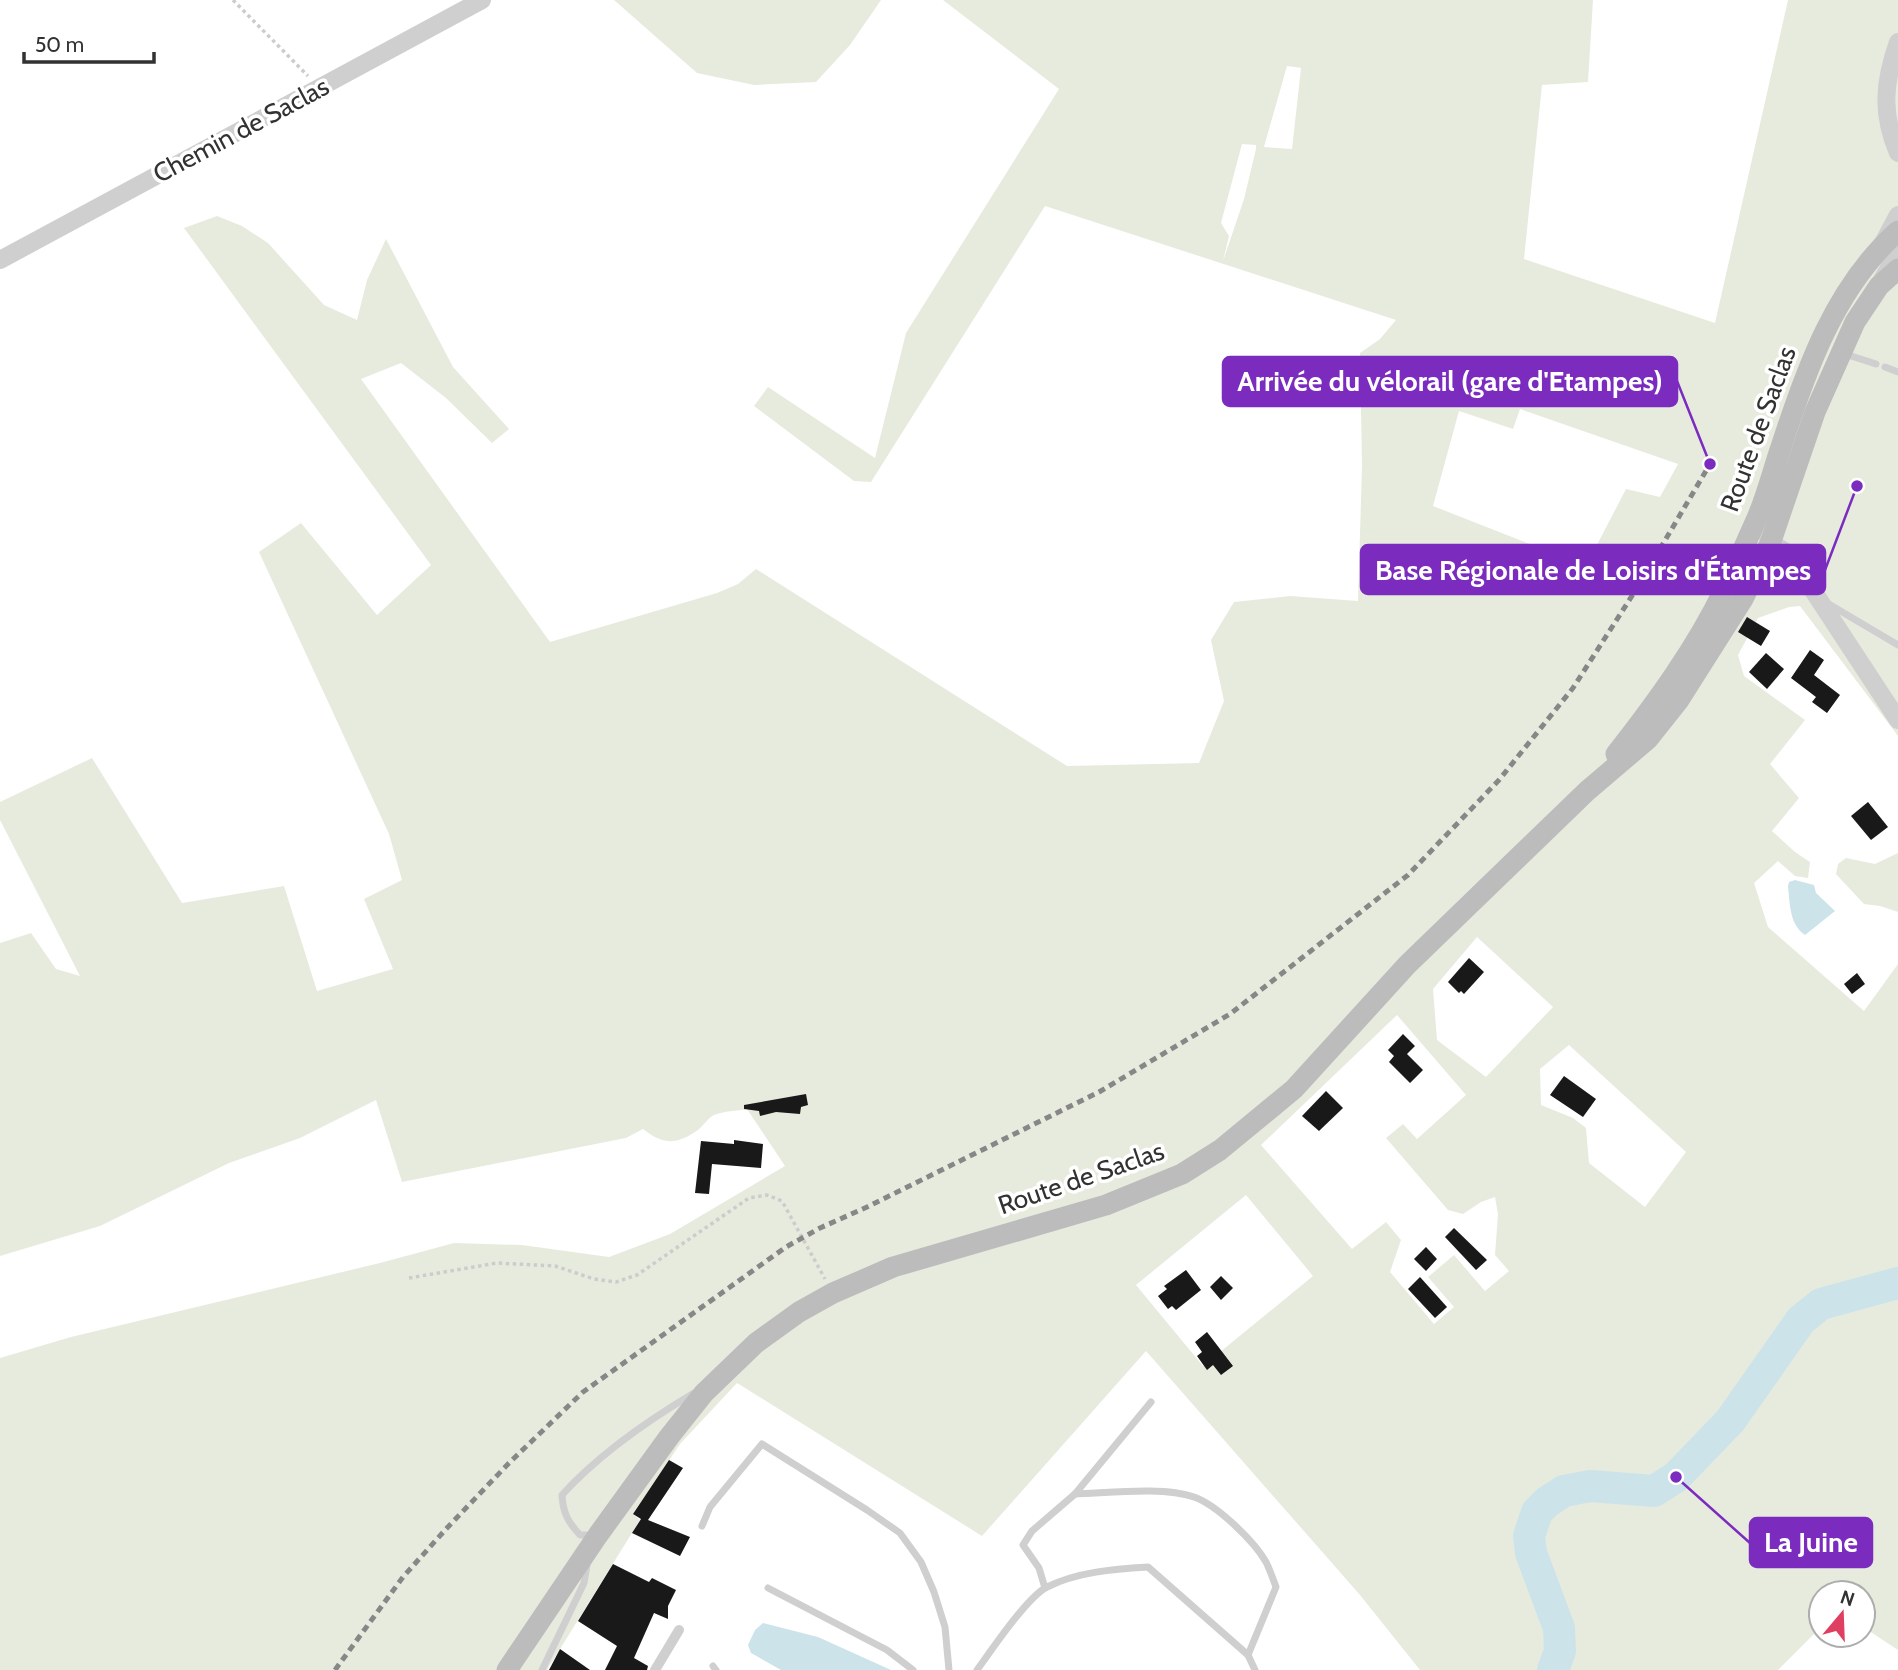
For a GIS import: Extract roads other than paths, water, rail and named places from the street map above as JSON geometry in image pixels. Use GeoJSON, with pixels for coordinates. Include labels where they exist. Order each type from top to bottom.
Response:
{"type":"FeatureCollection","features":[{"type":"Feature","properties":{"kind":"main road","name":"Route de Saclas"},"geometry":{"type":"LineString","coordinates":[[1587,791],[1638,726],[1691,650],[1724,592],[1758,516],[1795,405],[1822,337],[1844,297],[1889,249],[1898,231]]}},
{"type":"Feature","properties":{"kind":"main road","name":"Route de Saclas"},"geometry":{"type":"LineString","coordinates":[[507,1670],[589,1540],[623,1502],[669,1437],[721,1376],[756,1343],[799,1312],[833,1293],[893,1267],[1116,1201],[1182,1174],[1220,1150],[1294,1089],[1407,965],[1587,791],[1648,739],[1679,700],[1742,599],[1771,541],[1815,412],[1855,322],[1879,286],[1898,269]]}},
{"type":"Feature","properties":{"kind":"street","name":"Chemin de Saclas"},"geometry":{"type":"LineString","coordinates":[[0,260],[482,0]]}},
{"type":"Feature","properties":{"kind":"street"},"geometry":{"type":"LineString","coordinates":[[1898,42],[1887,84],[1886,120],[1898,153]]}},
{"type":"Feature","properties":{"kind":"street"},"geometry":{"type":"LineString","coordinates":[[1879,286],[1898,215]]}},
{"type":"Feature","properties":{"kind":"street"},"geometry":{"type":"LineString","coordinates":[[1758,516],[1771,541],[1789,554],[1898,720]]}},
{"type":"Feature","properties":{"kind":"street"},"geometry":{"type":"LineString","coordinates":[[655,1670],[679,1630]]}},
{"type":"Feature","properties":{"kind":"lane"},"geometry":{"type":"LineString","coordinates":[[1841,353],[1876,364]]}},
{"type":"Feature","properties":{"kind":"lane"},"geometry":{"type":"LineString","coordinates":[[1885,368],[1898,372]]}},
{"type":"Feature","properties":{"kind":"lane"},"geometry":{"type":"LineString","coordinates":[[1817,598],[1898,645]]}},
{"type":"Feature","properties":{"kind":"lane"},"geometry":{"type":"LineString","coordinates":[[542,1670],[584,1583],[589,1540],[569,1523],[563,1510],[562,1495],[640,1428],[721,1376]]}},
{"type":"Feature","properties":{"kind":"lane"},"geometry":{"type":"LineString","coordinates":[[1045,1588],[1039,1568],[1023,1545],[1032,1531],[1075,1494],[1151,1402]]}},
{"type":"Feature","properties":{"kind":"lane"},"geometry":{"type":"LineString","coordinates":[[702,1526],[710,1507],[762,1444],[900,1533],[921,1562],[934,1592],[945,1627],[949,1670]]}},
{"type":"Feature","properties":{"kind":"lane"},"geometry":{"type":"LineString","coordinates":[[1075,1494],[1152,1491],[1192,1496],[1206,1502],[1248,1538],[1265,1561],[1276,1587],[1248,1655]]}},
{"type":"Feature","properties":{"kind":"lane"},"geometry":{"type":"LineString","coordinates":[[977,1670],[1013,1622],[1045,1588],[1086,1574],[1148,1567],[1248,1655],[1255,1670]]}},
{"type":"Feature","properties":{"kind":"lane"},"geometry":{"type":"LineString","coordinates":[[768,1588],[887,1650],[913,1670]]}},
{"type":"Feature","properties":{"kind":"water"},"geometry":{"type":"Polygon","coordinates":[[[1795,880],[1814,885],[1816,893],[1835,911],[1805,935],[1796,925],[1791,913],[1788,886],[1789,882],[1795,880]]]}},
{"type":"Feature","properties":{"kind":"water"},"geometry":{"type":"Polygon","coordinates":[[[763,1623],[818,1637],[891,1670],[781,1670],[751,1653],[748,1645],[755,1630],[763,1623]]]}},
{"type":"Feature","properties":{"kind":"waterway"},"geometry":{"type":"LineString","coordinates":[[1553,1670],[1560,1651],[1559,1628],[1531,1553],[1529,1536],[1537,1512],[1564,1491],[1590,1486],[1654,1491],[1676,1477],[1730,1421],[1801,1320],[1821,1304],[1898,1283]]}},
{"type":"Feature","properties":{"kind":"railway"},"geometry":{"type":"LineString","coordinates":[[335,1670],[403,1577],[509,1463],[583,1392],[786,1247],[1099,1092],[1230,1014],[1408,875],[1499,780],[1573,688],[1637,588],[1710,464]]}},
{"type":"Feature","properties":{"kind":"place","name":"Arrivée du vélorail (gare d'Etampes)"},"geometry":{"type":"Point","coordinates":[1710,464]}},
{"type":"Feature","properties":{"kind":"place","name":"Base Régionale de Loisirs d'Étampes"},"geometry":{"type":"Point","coordinates":[1857,486]}},
{"type":"Feature","properties":{"kind":"place","name":"La Juine"},"geometry":{"type":"Point","coordinates":[1676,1477]}}]}
